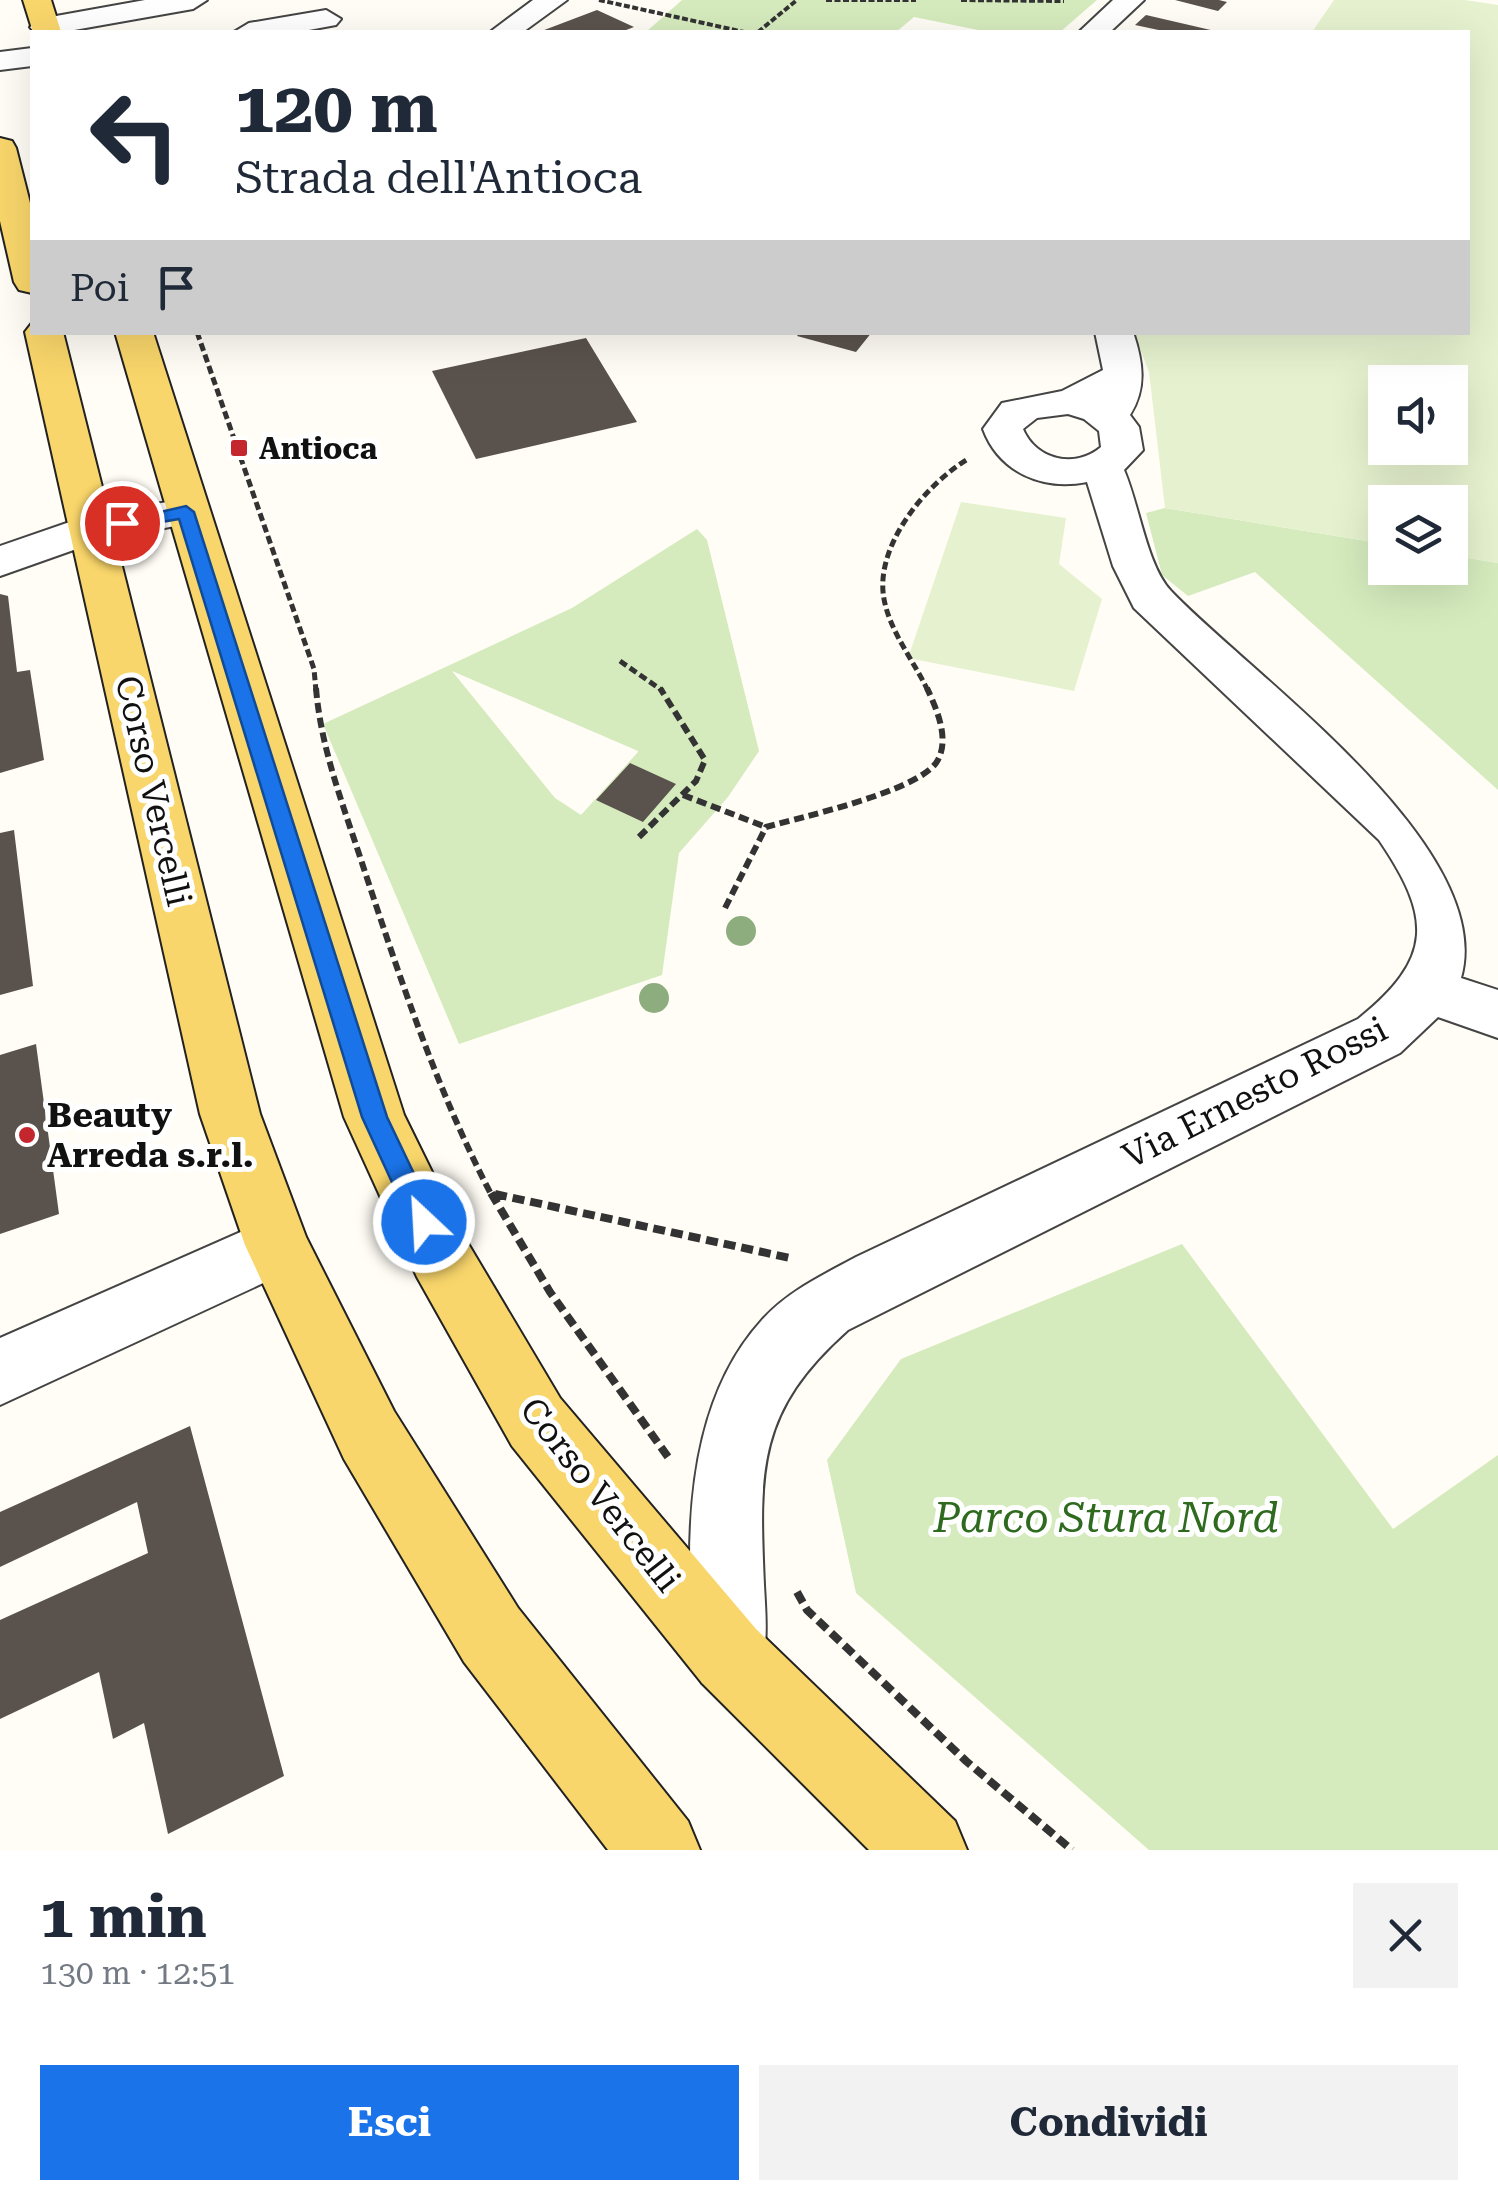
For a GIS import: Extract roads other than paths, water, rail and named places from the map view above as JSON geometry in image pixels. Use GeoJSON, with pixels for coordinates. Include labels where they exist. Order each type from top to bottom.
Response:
{"type":"FeatureCollection","features":[{"type":"Feature","properties":{"kind":"main road"},"geometry":{"type":"LineString","coordinates":[[0,148],[10,235],[30,278]]}},
{"type":"Feature","properties":{"kind":"main road","name":"Corso Vercelli"},"geometry":{"type":"LineString","coordinates":[[45,335],[230,1114],[277,1245],[369,1436],[491,1635],[659,1850]]}},
{"type":"Feature","properties":{"kind":"main road","name":"Corso Vercelli"},"geometry":{"type":"LineString","coordinates":[[135,335],[374,1117],[440,1256],[536,1422],[729,1656],[926,1850]]}},
{"type":"Feature","properties":{"kind":"street"},"geometry":{"type":"LineString","coordinates":[[43,20],[193,0]]}},
{"type":"Feature","properties":{"kind":"street"},"geometry":{"type":"LineString","coordinates":[[507,30],[553,0]]}},
{"type":"Feature","properties":{"kind":"street"},"geometry":{"type":"LineString","coordinates":[[1095,30],[1130,0]]}},
{"type":"Feature","properties":{"kind":"street"},"geometry":{"type":"LineString","coordinates":[[261,30],[326,19]]}},
{"type":"Feature","properties":{"kind":"street"},"geometry":{"type":"LineString","coordinates":[[0,61],[30,57]]}},
{"type":"Feature","properties":{"kind":"street"},"geometry":{"type":"LineString","coordinates":[[1115,335],[1124,362],[1120,377],[1123,394],[1105,442],[1083,472],[1044,469],[1026,462],[1005,441],[1003,430],[1018,410],[1070,402],[1120,377]]}},
{"type":"Feature","properties":{"kind":"street"},"geometry":{"type":"LineString","coordinates":[[1070,402],[1105,442]]}},
{"type":"Feature","properties":{"kind":"street","name":"Via Ernesto Rossi"},"geometry":{"type":"LineString","coordinates":[[729,1656],[726,1487],[736,1428],[756,1383],[789,1340],[824,1308],[879,1278],[1379,1036],[1412,1012],[1442,966],[1446,932],[1440,896],[1425,862],[1397,826],[1150,597],[1138,577],[1105,442]]}},
{"type":"Feature","properties":{"kind":"street"},"geometry":{"type":"LineString","coordinates":[[0,562],[90,529],[186,512]]}},
{"type":"Feature","properties":{"kind":"street"},"geometry":{"type":"LineString","coordinates":[[1428,991],[1498,1014]]}},
{"type":"Feature","properties":{"kind":"street"},"geometry":{"type":"LineString","coordinates":[[0,1372],[277,1245]]}},
{"type":"Feature","properties":{"kind":"place","name":"Antioca"},"geometry":{"type":"Point","coordinates":[239,448]}},
{"type":"Feature","properties":{"kind":"place","name":"Beauty Arreda s.r.l."},"geometry":{"type":"Point","coordinates":[27,1135]}},
{"type":"Feature","properties":{"kind":"park label","name":"Parco Stura Nord"},"geometry":{"type":"Point","coordinates":[1106,1517]}}]}
